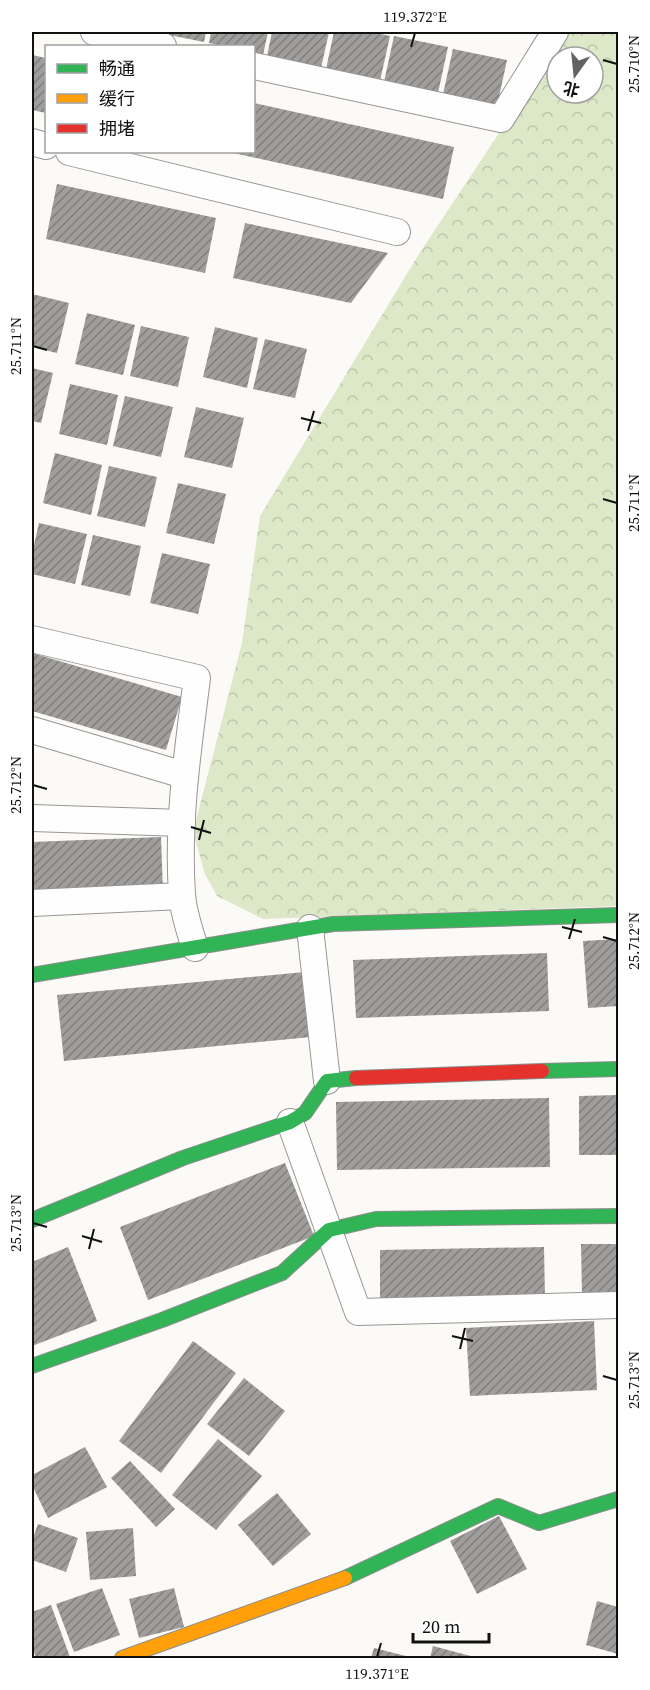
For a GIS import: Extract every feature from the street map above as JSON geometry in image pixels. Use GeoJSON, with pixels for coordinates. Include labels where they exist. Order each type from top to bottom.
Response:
{"type":"FeatureCollection","features":[{"type":"Feature","properties":{"kind":"street"},"geometry":{"type":"LineString","coordinates":[[94,32],[158,45]]}},
{"type":"Feature","properties":{"kind":"street"},"geometry":{"type":"LineString","coordinates":[[255,66],[501,120],[555,32]]}},
{"type":"Feature","properties":{"kind":"street"},"geometry":{"type":"LineString","coordinates":[[73,153],[397,232]]}},
{"type":"Feature","properties":{"kind":"street"},"geometry":{"type":"LineString","coordinates":[[32,639],[197,678],[184,775],[182,824],[182,896],[195,948]]}},
{"type":"Feature","properties":{"kind":"street"},"geometry":{"type":"LineString","coordinates":[[32,730],[184,775]]}},
{"type":"Feature","properties":{"kind":"street"},"geometry":{"type":"LineString","coordinates":[[32,818],[182,824]]}},
{"type":"Feature","properties":{"kind":"street"},"geometry":{"type":"LineString","coordinates":[[32,903],[182,896]]}},
{"type":"Feature","properties":{"kind":"street"},"geometry":{"type":"LineString","coordinates":[[32,975],[333,924],[618,915]]}},
{"type":"Feature","properties":{"kind":"street"},"geometry":{"type":"LineString","coordinates":[[32,1220],[183,1158],[290,1122],[305,1113],[327,1081],[310,928]]}},
{"type":"Feature","properties":{"kind":"street"},"geometry":{"type":"LineString","coordinates":[[327,1081],[370,1077],[618,1070]]}},
{"type":"Feature","properties":{"kind":"street"},"geometry":{"type":"LineString","coordinates":[[290,1122],[358,1312],[618,1305]]}},
{"type":"Feature","properties":{"kind":"street"},"geometry":{"type":"LineString","coordinates":[[32,1366],[162,1320],[282,1273],[329,1230],[376,1219],[618,1216]]}},
{"type":"Feature","properties":{"kind":"street"},"geometry":{"type":"LineString","coordinates":[[122,1659],[333,1584],[498,1506],[539,1523],[618,1499]]}},
{"type":"Feature","properties":{"kind":"green space"},"geometry":{"type":"Polygon","coordinates":[[[566,32],[618,32],[618,906],[263,919],[217,896],[205,874],[193,832],[242,643],[260,516],[419,254],[545,64],[545,105],[605,105],[605,45],[557,45],[566,32]]]}},
{"type":"Feature","properties":{"kind":"building"},"geometry":{"type":"Polygon","coordinates":[[[159,32],[206,32],[204,42],[159,32]]]}},
{"type":"Feature","properties":{"kind":"building"},"geometry":{"type":"Polygon","coordinates":[[[211,32],[268,32],[263,55],[255,53],[255,45],[209,43],[211,32]]]}},
{"type":"Feature","properties":{"kind":"building"},"geometry":{"type":"Polygon","coordinates":[[[272,32],[329,32],[321,68],[267,56],[272,32]]]}},
{"type":"Feature","properties":{"kind":"building"},"geometry":{"type":"Polygon","coordinates":[[[334,32],[371,32],[390,36],[380,81],[326,69],[334,32]]]}},
{"type":"Feature","properties":{"kind":"building"},"geometry":{"type":"Polygon","coordinates":[[[394,36],[448,47],[438,93],[384,82],[394,36]]]}},
{"type":"Feature","properties":{"kind":"building"},"geometry":{"type":"Polygon","coordinates":[[[453,49],[507,60],[497,106],[443,94],[453,49]]]}},
{"type":"Feature","properties":{"kind":"building"},"geometry":{"type":"Polygon","coordinates":[[[32,55],[45,58],[45,113],[32,110],[32,55]]]}},
{"type":"Feature","properties":{"kind":"building"},"geometry":{"type":"Polygon","coordinates":[[[255,103],[454,147],[443,199],[234,153],[255,153],[255,103]]]}},
{"type":"Feature","properties":{"kind":"building"},"geometry":{"type":"Polygon","coordinates":[[[57,184],[216,218],[205,273],[46,239],[57,184]]]}},
{"type":"Feature","properties":{"kind":"building"},"geometry":{"type":"Polygon","coordinates":[[[245,223],[388,253],[351,303],[233,278],[245,223]]]}},
{"type":"Feature","properties":{"kind":"building"},"geometry":{"type":"Polygon","coordinates":[[[32,294],[69,303],[57,353],[32,347],[32,294]]]}},
{"type":"Feature","properties":{"kind":"building"},"geometry":{"type":"Polygon","coordinates":[[[87,313],[135,325],[123,375],[75,364],[87,313]]]}},
{"type":"Feature","properties":{"kind":"building"},"geometry":{"type":"Polygon","coordinates":[[[141,326],[189,337],[178,387],[130,376],[141,326]]]}},
{"type":"Feature","properties":{"kind":"building"},"geometry":{"type":"Polygon","coordinates":[[[215,327],[258,338],[247,388],[203,377],[215,327]]]}},
{"type":"Feature","properties":{"kind":"building"},"geometry":{"type":"Polygon","coordinates":[[[265,339],[307,349],[295,398],[253,389],[265,339]]]}},
{"type":"Feature","properties":{"kind":"building"},"geometry":{"type":"Polygon","coordinates":[[[32,368],[53,373],[41,423],[32,421],[32,368]]]}},
{"type":"Feature","properties":{"kind":"building"},"geometry":{"type":"Polygon","coordinates":[[[70,384],[118,395],[107,445],[59,434],[70,384]]]}},
{"type":"Feature","properties":{"kind":"building"},"geometry":{"type":"Polygon","coordinates":[[[125,396],[173,407],[161,457],[113,446],[125,396]]]}},
{"type":"Feature","properties":{"kind":"building"},"geometry":{"type":"Polygon","coordinates":[[[196,407],[244,418],[232,468],[184,457],[196,407]]]}},
{"type":"Feature","properties":{"kind":"building"},"geometry":{"type":"Polygon","coordinates":[[[55,453],[102,465],[91,515],[43,503],[55,453]]]}},
{"type":"Feature","properties":{"kind":"building"},"geometry":{"type":"Polygon","coordinates":[[[109,466],[157,477],[145,527],[97,516],[109,466]]]}},
{"type":"Feature","properties":{"kind":"building"},"geometry":{"type":"Polygon","coordinates":[[[178,483],[226,494],[214,544],[166,533],[178,483]]]}},
{"type":"Feature","properties":{"kind":"building"},"geometry":{"type":"Polygon","coordinates":[[[39,523],[87,534],[75,584],[32,574],[32,554],[39,523]]]}},
{"type":"Feature","properties":{"kind":"building"},"geometry":{"type":"Polygon","coordinates":[[[93,535],[141,546],[130,596],[81,585],[93,535]]]}},
{"type":"Feature","properties":{"kind":"building"},"geometry":{"type":"Polygon","coordinates":[[[162,553],[210,564],[198,614],[150,603],[162,553]]]}},
{"type":"Feature","properties":{"kind":"building"},"geometry":{"type":"Polygon","coordinates":[[[32,653],[182,697],[166,750],[32,711],[32,653]]]}},
{"type":"Feature","properties":{"kind":"building"},"geometry":{"type":"Polygon","coordinates":[[[161,837],[163,892],[32,897],[32,842],[161,837]]]}},
{"type":"Feature","properties":{"kind":"building"},"geometry":{"type":"Polygon","coordinates":[[[618,939],[618,1006],[588,1008],[583,941],[618,939]]]}},
{"type":"Feature","properties":{"kind":"building"},"geometry":{"type":"Polygon","coordinates":[[[547,953],[549,1011],[356,1018],[353,960],[547,953]]]}},
{"type":"Feature","properties":{"kind":"building"},"geometry":{"type":"Polygon","coordinates":[[[305,972],[311,1037],[64,1061],[57,995],[305,972]]]}},
{"type":"Feature","properties":{"kind":"building"},"geometry":{"type":"Polygon","coordinates":[[[618,1095],[618,1155],[579,1155],[579,1096],[618,1095]]]}},
{"type":"Feature","properties":{"kind":"building"},"geometry":{"type":"Polygon","coordinates":[[[549,1098],[550,1167],[337,1170],[336,1102],[549,1098]]]}},
{"type":"Feature","properties":{"kind":"building"},"geometry":{"type":"Polygon","coordinates":[[[285,1163],[314,1236],[148,1300],[120,1227],[285,1163]]]}},
{"type":"Feature","properties":{"kind":"building"},"geometry":{"type":"Polygon","coordinates":[[[581,1244],[618,1244],[618,1294],[582,1295],[581,1244]]]}},
{"type":"Feature","properties":{"kind":"building"},"geometry":{"type":"Polygon","coordinates":[[[68,1247],[97,1321],[32,1346],[32,1262],[68,1247]]]}},
{"type":"Feature","properties":{"kind":"building"},"geometry":{"type":"Polygon","coordinates":[[[544,1247],[545,1299],[380,1302],[380,1250],[544,1247]]]}},
{"type":"Feature","properties":{"kind":"building"},"geometry":{"type":"Polygon","coordinates":[[[594,1321],[597,1390],[470,1396],[466,1328],[594,1321]]]}},
{"type":"Feature","properties":{"kind":"building"},"geometry":{"type":"Polygon","coordinates":[[[193,1341],[236,1373],[161,1473],[119,1441],[193,1341]]]}},
{"type":"Feature","properties":{"kind":"building"},"geometry":{"type":"Polygon","coordinates":[[[244,1378],[285,1411],[249,1456],[207,1424],[244,1378]]]}},
{"type":"Feature","properties":{"kind":"building"},"geometry":{"type":"Polygon","coordinates":[[[218,1439],[262,1476],[216,1530],[172,1495],[218,1439]]]}},
{"type":"Feature","properties":{"kind":"building"},"geometry":{"type":"Polygon","coordinates":[[[85,1447],[107,1487],[48,1518],[32,1485],[32,1475],[85,1447]]]}},
{"type":"Feature","properties":{"kind":"building"},"geometry":{"type":"Polygon","coordinates":[[[130,1461],[175,1509],[156,1527],[111,1478],[130,1461]]]}},
{"type":"Feature","properties":{"kind":"building"},"geometry":{"type":"Polygon","coordinates":[[[277,1493],[311,1534],[273,1566],[238,1525],[277,1493]]]}},
{"type":"Feature","properties":{"kind":"building"},"geometry":{"type":"Polygon","coordinates":[[[499,1516],[527,1569],[477,1594],[450,1541],[499,1516]]]}},
{"type":"Feature","properties":{"kind":"building"},"geometry":{"type":"Polygon","coordinates":[[[38,1524],[78,1538],[66,1572],[32,1560],[32,1541],[38,1524]]]}},
{"type":"Feature","properties":{"kind":"building"},"geometry":{"type":"Polygon","coordinates":[[[133,1528],[136,1576],[90,1580],[86,1532],[133,1528]]]}},
{"type":"Feature","properties":{"kind":"building"},"geometry":{"type":"Polygon","coordinates":[[[102,1588],[120,1635],[74,1652],[56,1604],[102,1588]]]}},
{"type":"Feature","properties":{"kind":"building"},"geometry":{"type":"Polygon","coordinates":[[[174,1588],[184,1627],[139,1638],[129,1599],[174,1588]]]}},
{"type":"Feature","properties":{"kind":"building"},"geometry":{"type":"Polygon","coordinates":[[[597,1601],[618,1607],[618,1654],[586,1645],[597,1601]]]}},
{"type":"Feature","properties":{"kind":"building"},"geometry":{"type":"Polygon","coordinates":[[[51,1605],[70,1657],[36,1658],[32,1646],[32,1612],[51,1605]]]}},
{"type":"Feature","properties":{"kind":"building"},"geometry":{"type":"Polygon","coordinates":[[[433,1646],[478,1658],[430,1658],[433,1646]]]}},
{"type":"Feature","properties":{"kind":"building"},"geometry":{"type":"Polygon","coordinates":[[[374,1648],[414,1658],[371,1658],[374,1648]]]}},
{"type":"Feature","properties":{"kind":"traffic: fast"},"geometry":{"type":"LineString","coordinates":[[32,975],[333,924],[618,915]]}},
{"type":"Feature","properties":{"kind":"traffic: fast"},"geometry":{"type":"LineString","coordinates":[[542,1071],[618,1069]]}},
{"type":"Feature","properties":{"kind":"traffic: fast"},"geometry":{"type":"LineString","coordinates":[[32,1220],[183,1158],[290,1122],[305,1113],[327,1081],[356,1078]]}},
{"type":"Feature","properties":{"kind":"traffic: fast"},"geometry":{"type":"LineString","coordinates":[[32,1366],[162,1320],[282,1273],[329,1230],[376,1219],[618,1216]]}},
{"type":"Feature","properties":{"kind":"traffic: fast"},"geometry":{"type":"LineString","coordinates":[[345,1578],[498,1506],[539,1523],[618,1499]]}},
{"type":"Feature","properties":{"kind":"traffic: slow"},"geometry":{"type":"LineString","coordinates":[[122,1658],[345,1578]]}},
{"type":"Feature","properties":{"kind":"traffic: jam"},"geometry":{"type":"LineString","coordinates":[[356,1078],[542,1071]]}}]}
